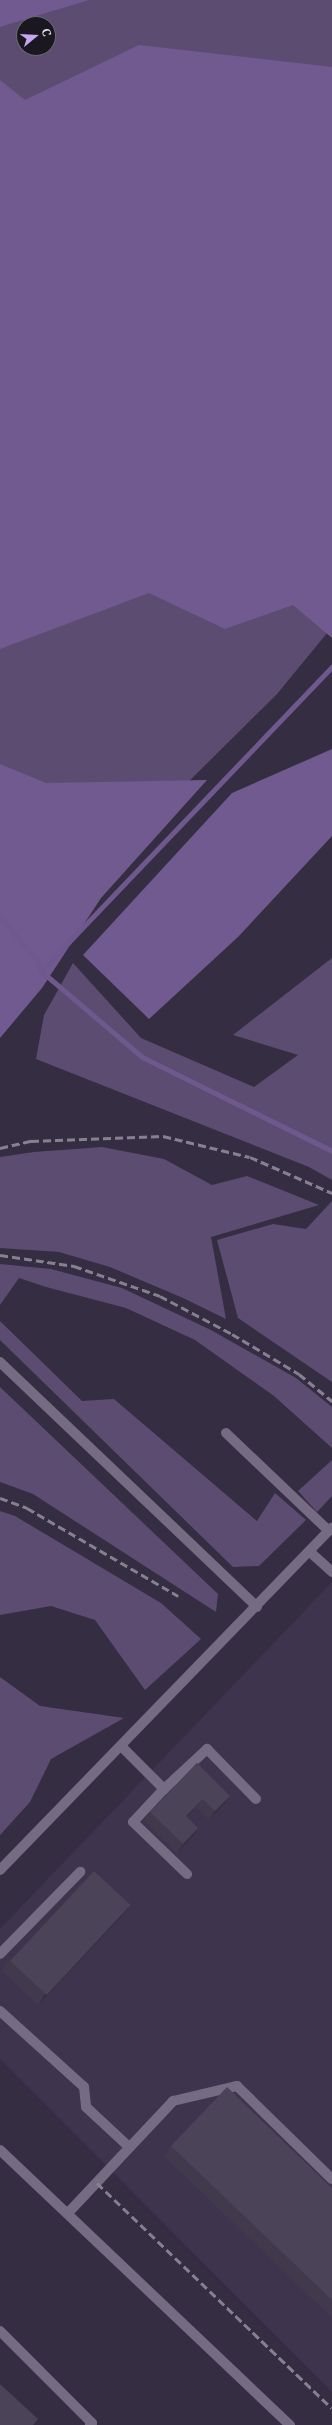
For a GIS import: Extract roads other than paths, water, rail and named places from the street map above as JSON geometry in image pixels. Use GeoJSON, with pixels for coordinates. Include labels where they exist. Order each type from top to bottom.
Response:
{"type":"FeatureCollection","features":[{"type":"Feature","properties":{"kind":"street"},"geometry":{"type":"LineString","coordinates":[[0,1362],[258,1607]]}},
{"type":"Feature","properties":{"kind":"street"},"geometry":{"type":"LineString","coordinates":[[0,1870],[258,1607],[331,1530],[226,1433]]}},
{"type":"Feature","properties":{"kind":"street"},"geometry":{"type":"LineString","coordinates":[[310,1552],[332,1572]]}},
{"type":"Feature","properties":{"kind":"street"},"geometry":{"type":"LineString","coordinates":[[121,1746],[164,1789]]}},
{"type":"Feature","properties":{"kind":"street"},"geometry":{"type":"LineString","coordinates":[[187,1874],[133,1822],[164,1789],[207,1749],[256,1798]]}},
{"type":"Feature","properties":{"kind":"street"},"geometry":{"type":"LineString","coordinates":[[0,1954],[80,1872]]}},
{"type":"Feature","properties":{"kind":"street"},"geometry":{"type":"LineString","coordinates":[[0,2011],[84,2088],[86,2107],[129,2147]]}},
{"type":"Feature","properties":{"kind":"street"},"geometry":{"type":"LineString","coordinates":[[68,2213],[172,2101],[237,2086],[332,2179]]}},
{"type":"Feature","properties":{"kind":"street"},"geometry":{"type":"LineString","coordinates":[[0,2150],[290,2425]]}},
{"type":"Feature","properties":{"kind":"street"},"geometry":{"type":"LineString","coordinates":[[0,2331],[92,2423],[90,2425]]}},
{"type":"Feature","properties":{"kind":"waterway"},"geometry":{"type":"LineString","coordinates":[[41,971],[332,667]]}},
{"type":"Feature","properties":{"kind":"waterway"},"geometry":{"type":"LineString","coordinates":[[0,917],[37,960],[41,971],[142,1057],[332,1151]]}},
{"type":"Feature","properties":{"kind":"railway"},"geometry":{"type":"LineString","coordinates":[[0,1148],[31,1141],[163,1136],[250,1157],[332,1193]]}},
{"type":"Feature","properties":{"kind":"railway"},"geometry":{"type":"LineString","coordinates":[[0,1255],[74,1266],[160,1296],[232,1334],[299,1374],[332,1401]]}},
{"type":"Feature","properties":{"kind":"railway"},"geometry":{"type":"LineString","coordinates":[[0,1498],[27,1508],[178,1596]]}},
{"type":"Feature","properties":{"kind":"railway"},"geometry":{"type":"LineString","coordinates":[[97,2183],[332,2408]]}}]}
